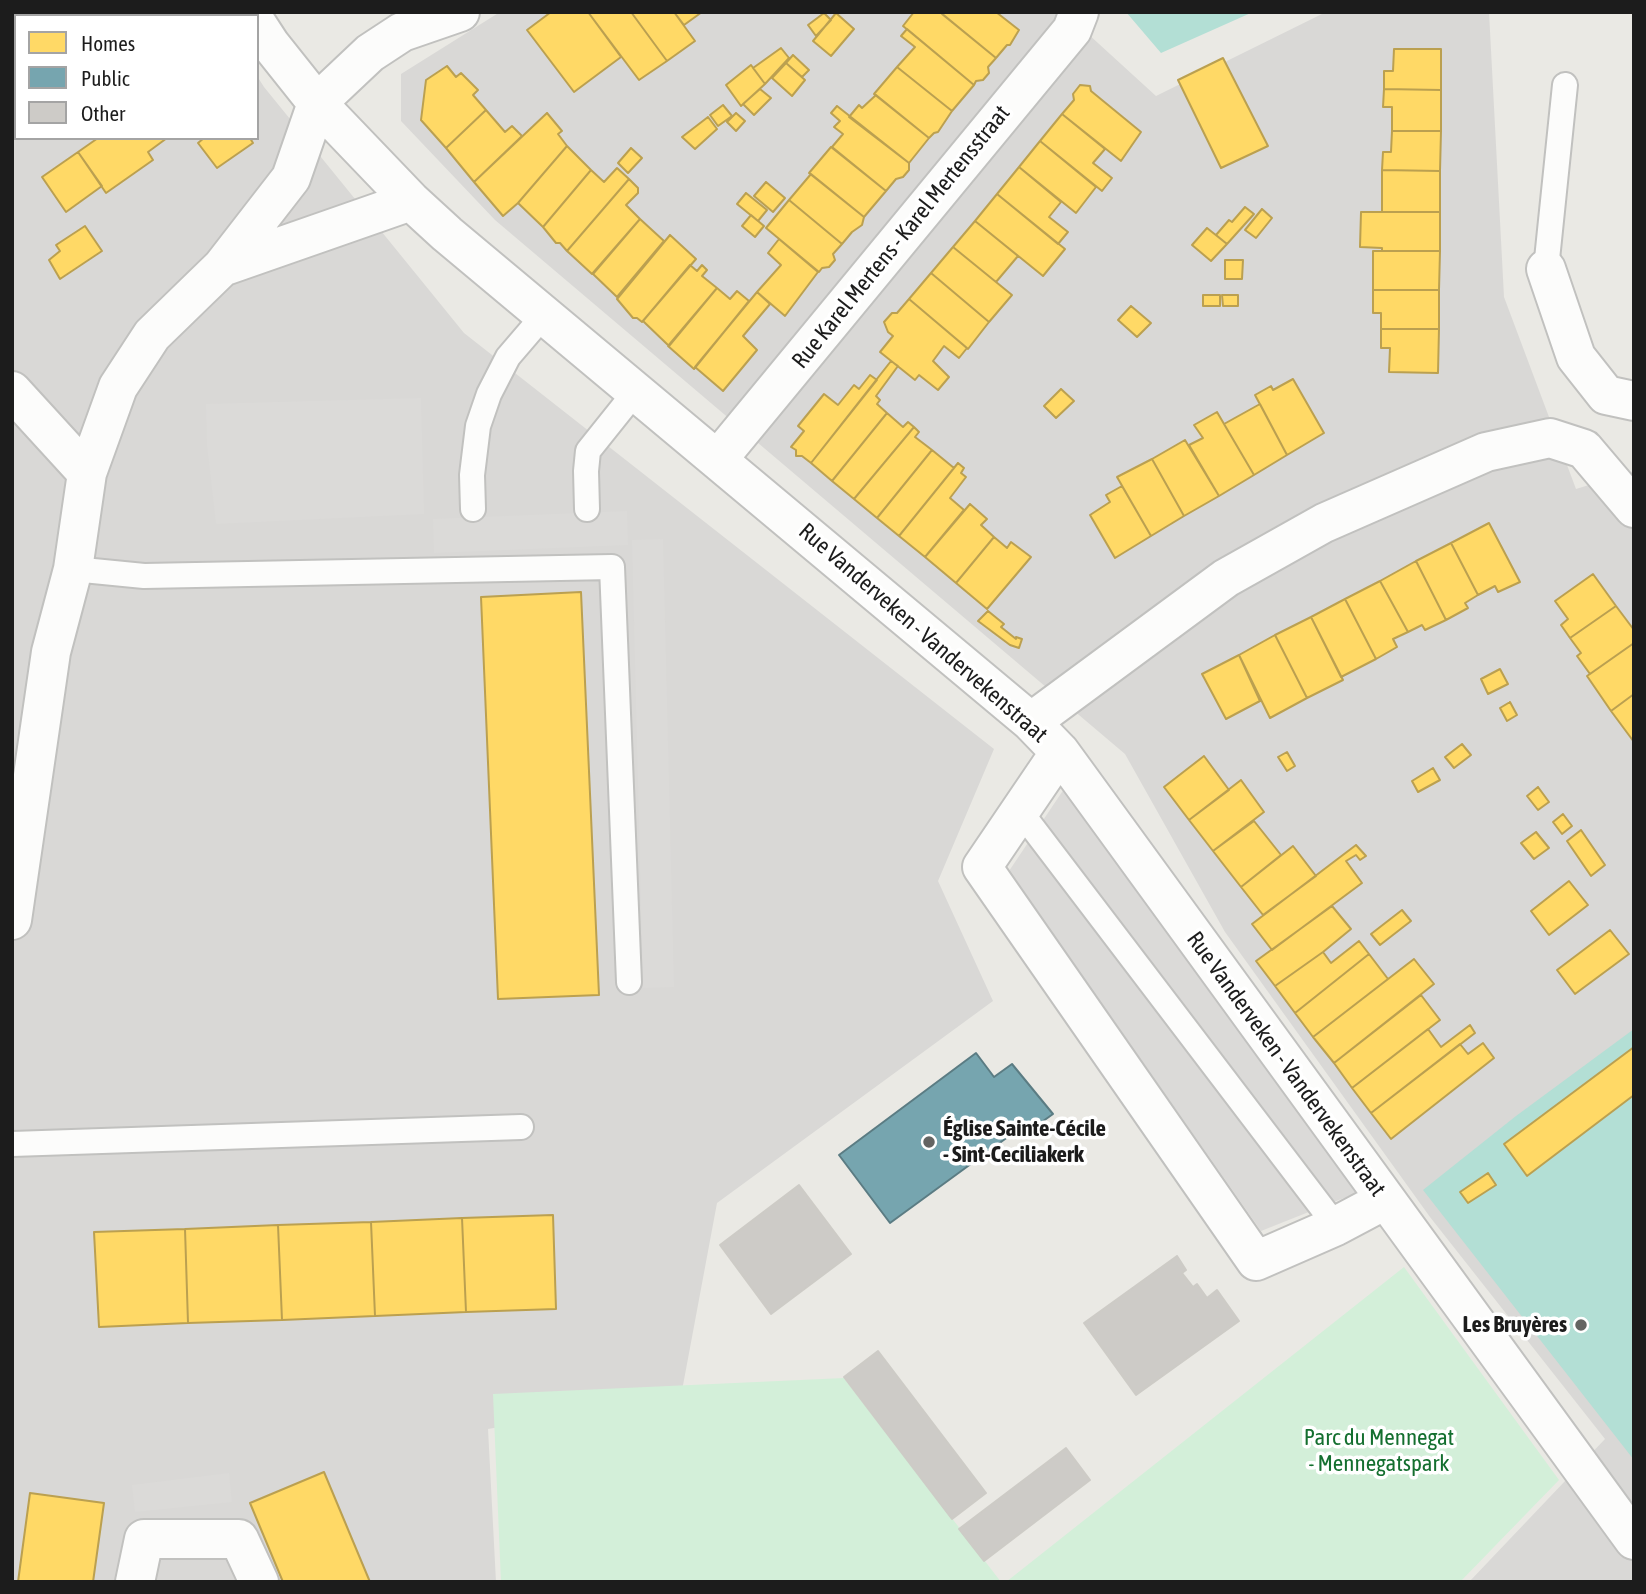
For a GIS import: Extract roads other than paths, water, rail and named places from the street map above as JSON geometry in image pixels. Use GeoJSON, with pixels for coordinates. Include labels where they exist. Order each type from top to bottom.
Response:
{"type":"FeatureCollection","features":[{"type":"Feature","properties":{"kind":"street"},"geometry":{"type":"LineString","coordinates":[[12,920],[51,652],[73,569],[87,473],[118,387],[152,335],[222,267],[291,178],[317,103],[370,53],[402,32],[460,12]]}},
{"type":"Feature","properties":{"kind":"street","name":"Rue Karel Mertens - Karel Mertensstraat"},"geometry":{"type":"LineString","coordinates":[[718,459],[1072,30],[1079,12]]}},
{"type":"Feature","properties":{"kind":"street","name":"Rue Vanderveken - Vandervekenstraat"},"geometry":{"type":"LineString","coordinates":[[259,27],[317,103],[411,201],[1031,722],[1060,752],[1634,1540]]}},
{"type":"Feature","properties":{"kind":"street"},"geometry":{"type":"LineString","coordinates":[[222,267],[411,201]]}},
{"type":"Feature","properties":{"kind":"street"},"geometry":{"type":"LineString","coordinates":[[1546,269],[1576,357],[1606,395],[1634,401]]}},
{"type":"Feature","properties":{"kind":"street"},"geometry":{"type":"LineString","coordinates":[[12,391],[87,473]]}},
{"type":"Feature","properties":{"kind":"street"},"geometry":{"type":"LineString","coordinates":[[1031,722],[1227,578],[1324,523],[1486,452],[1550,438],[1584,449],[1634,508]]}},
{"type":"Feature","properties":{"kind":"street"},"geometry":{"type":"LineString","coordinates":[[1060,752],[982,867],[1256,1261],[1336,1226],[1385,1200]]}},
{"type":"Feature","properties":{"kind":"street"},"geometry":{"type":"LineString","coordinates":[[135,1582],[144,1539],[239,1539],[259,1582]]}},
{"type":"Feature","properties":{"kind":"lane"},"geometry":{"type":"LineString","coordinates":[[1546,269],[1564,85]]}},
{"type":"Feature","properties":{"kind":"lane"},"geometry":{"type":"LineString","coordinates":[[473,509],[472,475],[478,426],[489,394],[508,357],[544,315]]}},
{"type":"Feature","properties":{"kind":"lane"},"geometry":{"type":"LineString","coordinates":[[587,509],[588,451],[636,391]]}},
{"type":"Feature","properties":{"kind":"lane"},"geometry":{"type":"LineString","coordinates":[[73,569],[144,576],[612,567],[629,982]]}},
{"type":"Feature","properties":{"kind":"lane"},"geometry":{"type":"LineString","coordinates":[[1020,811],[1336,1226]]}},
{"type":"Feature","properties":{"kind":"lane"},"geometry":{"type":"LineString","coordinates":[[12,1144],[521,1127]]}},
{"type":"Feature","properties":{"kind":"place","name":"Église Sainte-Cécile - Sint-Ceciliakerk"},"geometry":{"type":"Point","coordinates":[929,1142]}},
{"type":"Feature","properties":{"kind":"place","name":"Les Bruyères"},"geometry":{"type":"Point","coordinates":[1581,1325]}},
{"type":"Feature","properties":{"kind":"park label","name":"Parc du Mennegat - Mennegatspark"},"geometry":{"type":"Point","coordinates":[1379,1451]}}]}
